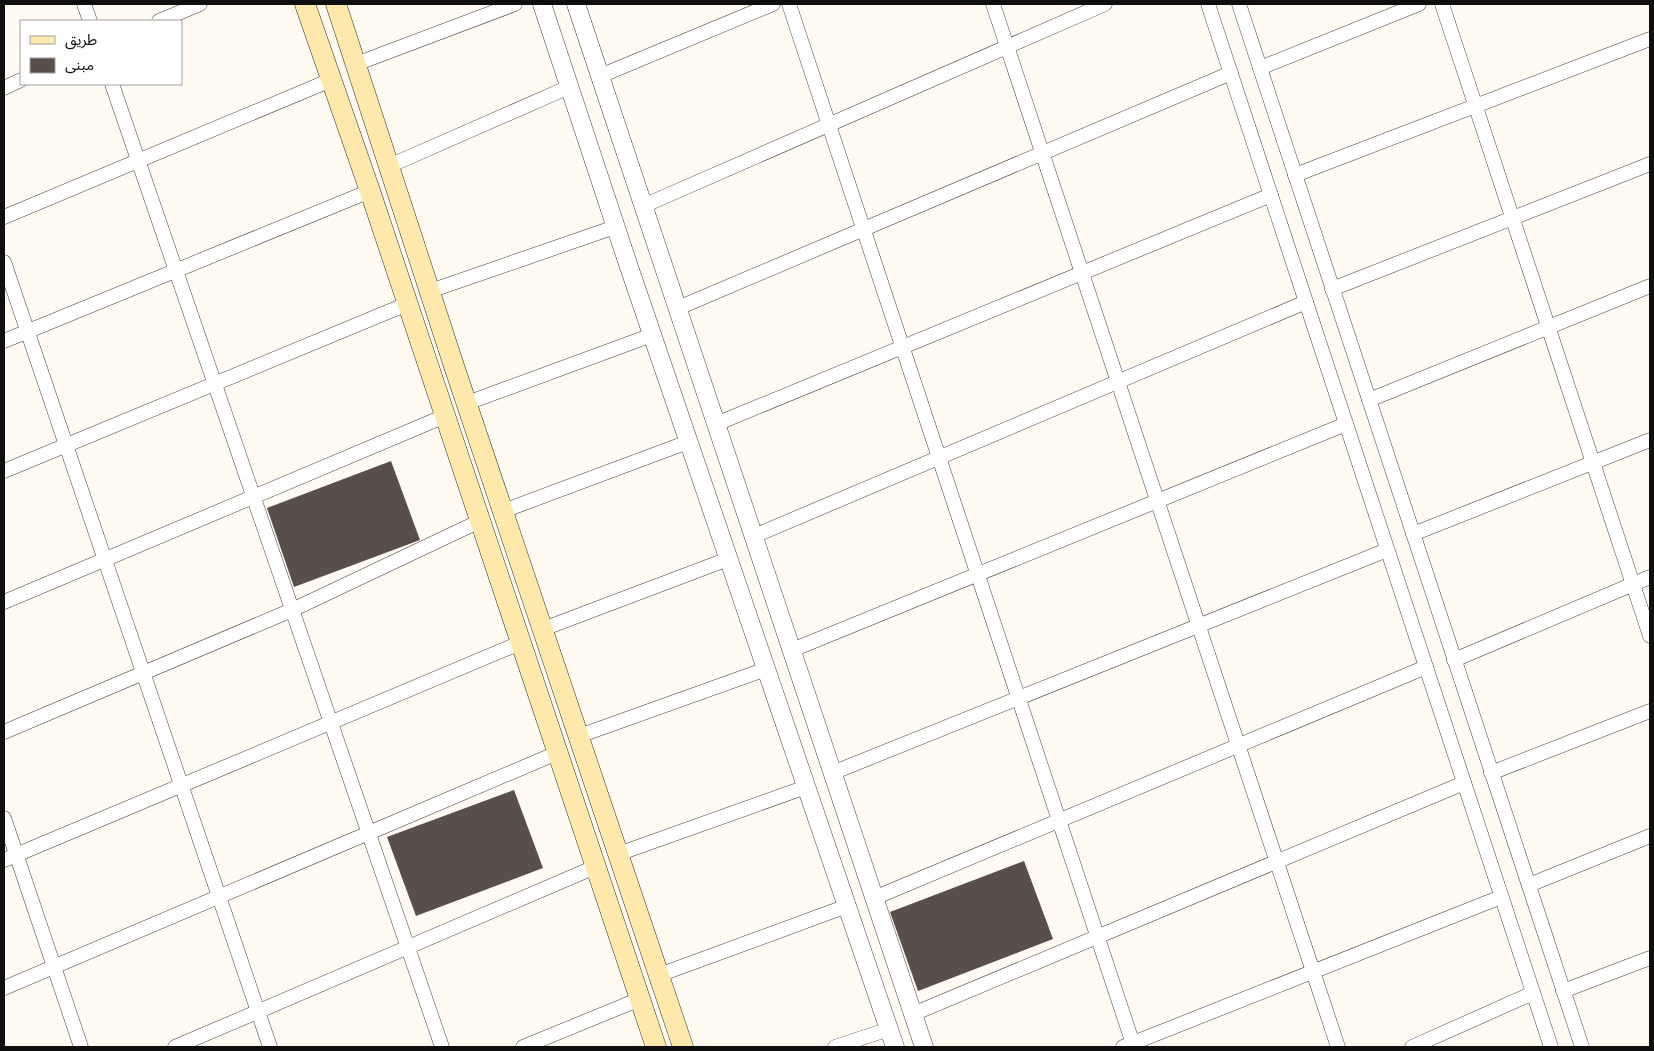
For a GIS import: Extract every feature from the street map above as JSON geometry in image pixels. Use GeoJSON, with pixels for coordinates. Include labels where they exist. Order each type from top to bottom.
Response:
{"type":"FeatureCollection","features":[{"type":"Feature","properties":{"kind":"main road"},"geometry":{"type":"LineString","coordinates":[[305,4],[370,191],[656,1047]]}},
{"type":"Feature","properties":{"kind":"main road"},"geometry":{"type":"LineString","coordinates":[[336,4],[503,512],[683,1047]]}},
{"type":"Feature","properties":{"kind":"street"},"geometry":{"type":"LineString","coordinates":[[84,4],[90,20]]}},
{"type":"Feature","properties":{"kind":"street"},"geometry":{"type":"LineString","coordinates":[[161,20],[200,4]]}},
{"type":"Feature","properties":{"kind":"street"},"geometry":{"type":"LineString","coordinates":[[356,64],[515,4]]}},
{"type":"Feature","properties":{"kind":"street"},"geometry":{"type":"LineString","coordinates":[[542,4],[688,442],[895,1047]]}},
{"type":"Feature","properties":{"kind":"street"},"geometry":{"type":"LineString","coordinates":[[576,4],[924,1047]]}},
{"type":"Feature","properties":{"kind":"street"},"geometry":{"type":"LineString","coordinates":[[600,76],[773,4]]}},
{"type":"Feature","properties":{"kind":"street"},"geometry":{"type":"LineString","coordinates":[[788,4],[1098,936],[1130,1046],[1501,897]]}},
{"type":"Feature","properties":{"kind":"street"},"geometry":{"type":"LineString","coordinates":[[993,4],[1338,1047]]}},
{"type":"Feature","properties":{"kind":"street"},"geometry":{"type":"LineString","coordinates":[[643,206],[1105,4]]}},
{"type":"Feature","properties":{"kind":"street"},"geometry":{"type":"LineString","coordinates":[[1208,4],[1551,1047]]}},
{"type":"Feature","properties":{"kind":"street"},"geometry":{"type":"LineString","coordinates":[[1238,4],[1582,1047]]}},
{"type":"Feature","properties":{"kind":"street"},"geometry":{"type":"LineString","coordinates":[[1260,68],[1419,4]]}},
{"type":"Feature","properties":{"kind":"street"},"geometry":{"type":"LineString","coordinates":[[1442,4],[1650,636]]}},
{"type":"Feature","properties":{"kind":"street"},"geometry":{"type":"LineString","coordinates":[[1295,175],[1650,39]]}},
{"type":"Feature","properties":{"kind":"street"},"geometry":{"type":"LineString","coordinates":[[678,308],[1231,73]]}},
{"type":"Feature","properties":{"kind":"street"},"geometry":{"type":"LineString","coordinates":[[4,88],[20,80]]}},
{"type":"Feature","properties":{"kind":"street"},"geometry":{"type":"LineString","coordinates":[[4,218],[331,80]]}},
{"type":"Feature","properties":{"kind":"street"},"geometry":{"type":"LineString","coordinates":[[112,85],[442,1047]]}},
{"type":"Feature","properties":{"kind":"street"},"geometry":{"type":"LineString","coordinates":[[389,166],[569,87]]}},
{"type":"Feature","properties":{"kind":"street"},"geometry":{"type":"LineString","coordinates":[[1332,289],[1650,164]]}},
{"type":"Feature","properties":{"kind":"street"},"geometry":{"type":"LineString","coordinates":[[4,340],[370,191]]}},
{"type":"Feature","properties":{"kind":"street"},"geometry":{"type":"LineString","coordinates":[[716,424],[1271,195]]}},
{"type":"Feature","properties":{"kind":"street"},"geometry":{"type":"LineString","coordinates":[[430,291],[616,228]]}},
{"type":"Feature","properties":{"kind":"street"},"geometry":{"type":"LineString","coordinates":[[4,262],[270,1047]]}},
{"type":"Feature","properties":{"kind":"street"},"geometry":{"type":"LineString","coordinates":[[1369,400],[1650,286]]}},
{"type":"Feature","properties":{"kind":"street"},"geometry":{"type":"LineString","coordinates":[[754,536],[1306,302]]}},
{"type":"Feature","properties":{"kind":"street"},"geometry":{"type":"LineString","coordinates":[[4,471],[408,304]]}},
{"type":"Feature","properties":{"kind":"street"},"geometry":{"type":"LineString","coordinates":[[467,403],[652,335]]}},
{"type":"Feature","properties":{"kind":"street"},"geometry":{"type":"LineString","coordinates":[[4,602],[445,416]]}},
{"type":"Feature","properties":{"kind":"street"},"geometry":{"type":"LineString","coordinates":[[792,650],[1346,424]]}},
{"type":"Feature","properties":{"kind":"street"},"geometry":{"type":"LineString","coordinates":[[1413,534],[1650,440]]}},
{"type":"Feature","properties":{"kind":"street"},"geometry":{"type":"LineString","coordinates":[[503,512],[688,442]]}},
{"type":"Feature","properties":{"kind":"street"},"geometry":{"type":"LineString","coordinates":[[4,732],[292,610],[480,521]]}},
{"type":"Feature","properties":{"kind":"street"},"geometry":{"type":"LineString","coordinates":[[832,773],[1388,550]]}},
{"type":"Feature","properties":{"kind":"street"},"geometry":{"type":"LineString","coordinates":[[543,629],[728,559]]}},
{"type":"Feature","properties":{"kind":"street"},"geometry":{"type":"LineString","coordinates":[[1454,660],[1650,577]]}},
{"type":"Feature","properties":{"kind":"street"},"geometry":{"type":"LineString","coordinates":[[10,858],[520,643]]}},
{"type":"Feature","properties":{"kind":"street"},"geometry":{"type":"LineString","coordinates":[[874,898],[1426,668]]}},
{"type":"Feature","properties":{"kind":"street"},"geometry":{"type":"LineString","coordinates":[[578,736],[766,669]]}},
{"type":"Feature","properties":{"kind":"street"},"geometry":{"type":"LineString","coordinates":[[1491,773],[1650,711]]}},
{"type":"Feature","properties":{"kind":"street"},"geometry":{"type":"LineString","coordinates":[[4,988],[557,752]]}},
{"type":"Feature","properties":{"kind":"street"},"geometry":{"type":"LineString","coordinates":[[913,1014],[1464,783]]}},
{"type":"Feature","properties":{"kind":"street"},"geometry":{"type":"LineString","coordinates":[[618,854],[806,787]]}},
{"type":"Feature","properties":{"kind":"street"},"geometry":{"type":"LineString","coordinates":[[4,818],[10,858],[54,967],[81,1047]]}},
{"type":"Feature","properties":{"kind":"street"},"geometry":{"type":"LineString","coordinates":[[1528,885],[1650,836]]}},
{"type":"Feature","properties":{"kind":"street"},"geometry":{"type":"LineString","coordinates":[[174,1047],[595,867]]}},
{"type":"Feature","properties":{"kind":"street"},"geometry":{"type":"LineString","coordinates":[[659,975],[847,906]]}},
{"type":"Feature","properties":{"kind":"street"},"geometry":{"type":"LineString","coordinates":[[1563,992],[1650,958]]}},
{"type":"Feature","properties":{"kind":"street"},"geometry":{"type":"LineString","coordinates":[[1412,1047],[1533,993]]}},
{"type":"Feature","properties":{"kind":"street"},"geometry":{"type":"LineString","coordinates":[[523,1047],[640,999]]}},
{"type":"Feature","properties":{"kind":"street"},"geometry":{"type":"LineString","coordinates":[[834,1047],[888,1028]]}},
{"type":"Feature","properties":{"kind":"building"},"geometry":{"type":"Polygon","coordinates":[[[391,461],[420,540],[294,587],[267,508],[391,461]]]}},
{"type":"Feature","properties":{"kind":"building"},"geometry":{"type":"Polygon","coordinates":[[[514,790],[543,868],[416,916],[387,837],[514,790]]]}},
{"type":"Feature","properties":{"kind":"building"},"geometry":{"type":"Polygon","coordinates":[[[1024,861],[1053,939],[918,991],[890,912],[1024,861]]]}}]}
